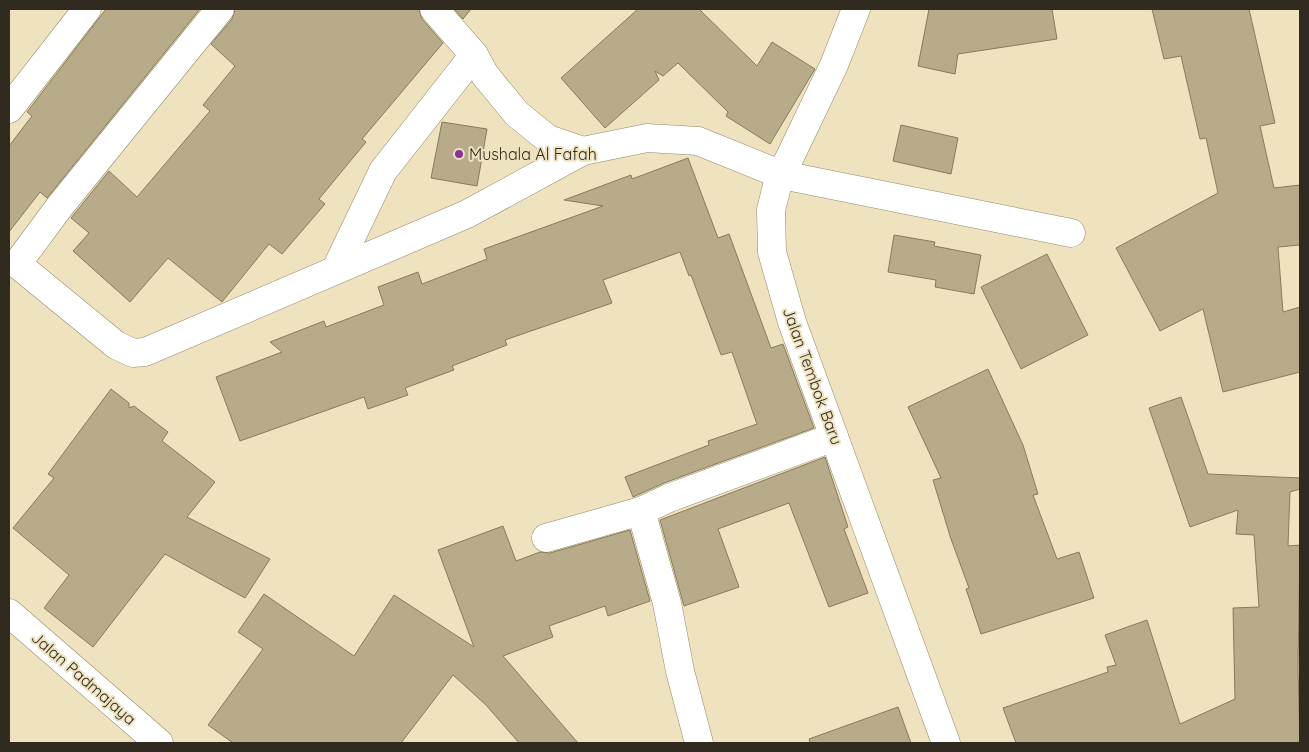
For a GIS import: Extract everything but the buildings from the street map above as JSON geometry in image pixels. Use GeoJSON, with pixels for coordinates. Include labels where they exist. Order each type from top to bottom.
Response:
{"type":"FeatureCollection","features":[{"type":"Feature","properties":{"kind":"street"},"geometry":{"type":"LineString","coordinates":[[9,109],[87,9]]}},
{"type":"Feature","properties":{"kind":"street"},"geometry":{"type":"LineString","coordinates":[[220,9],[13,261],[116,345],[133,353],[145,352],[467,214],[583,151],[647,138],[698,141],[782,175],[1071,233]]}},
{"type":"Feature","properties":{"kind":"street"},"geometry":{"type":"LineString","coordinates":[[434,9],[474,55],[485,75],[517,114],[548,139],[583,151]]}},
{"type":"Feature","properties":{"kind":"street","name":"Jalan Tembok Baru"},"geometry":{"type":"LineString","coordinates":[[856,9],[834,65],[782,175],[771,210],[772,252],[792,322],[946,743]]}},
{"type":"Feature","properties":{"kind":"street"},"geometry":{"type":"LineString","coordinates":[[336,269],[383,171],[474,55]]}},
{"type":"Feature","properties":{"kind":"street"},"geometry":{"type":"LineString","coordinates":[[546,538],[641,511],[669,498],[834,437]]}},
{"type":"Feature","properties":{"kind":"street"},"geometry":{"type":"LineString","coordinates":[[641,511],[667,603],[680,671],[700,743]]}},
{"type":"Feature","properties":{"kind":"street","name":"Jalan Padmajaya"},"geometry":{"type":"LineString","coordinates":[[9,613],[160,743]]}},
{"type":"Feature","properties":{"kind":"place","name":"Mushala Al Fafah"},"geometry":{"type":"Point","coordinates":[459,154]}}]}
